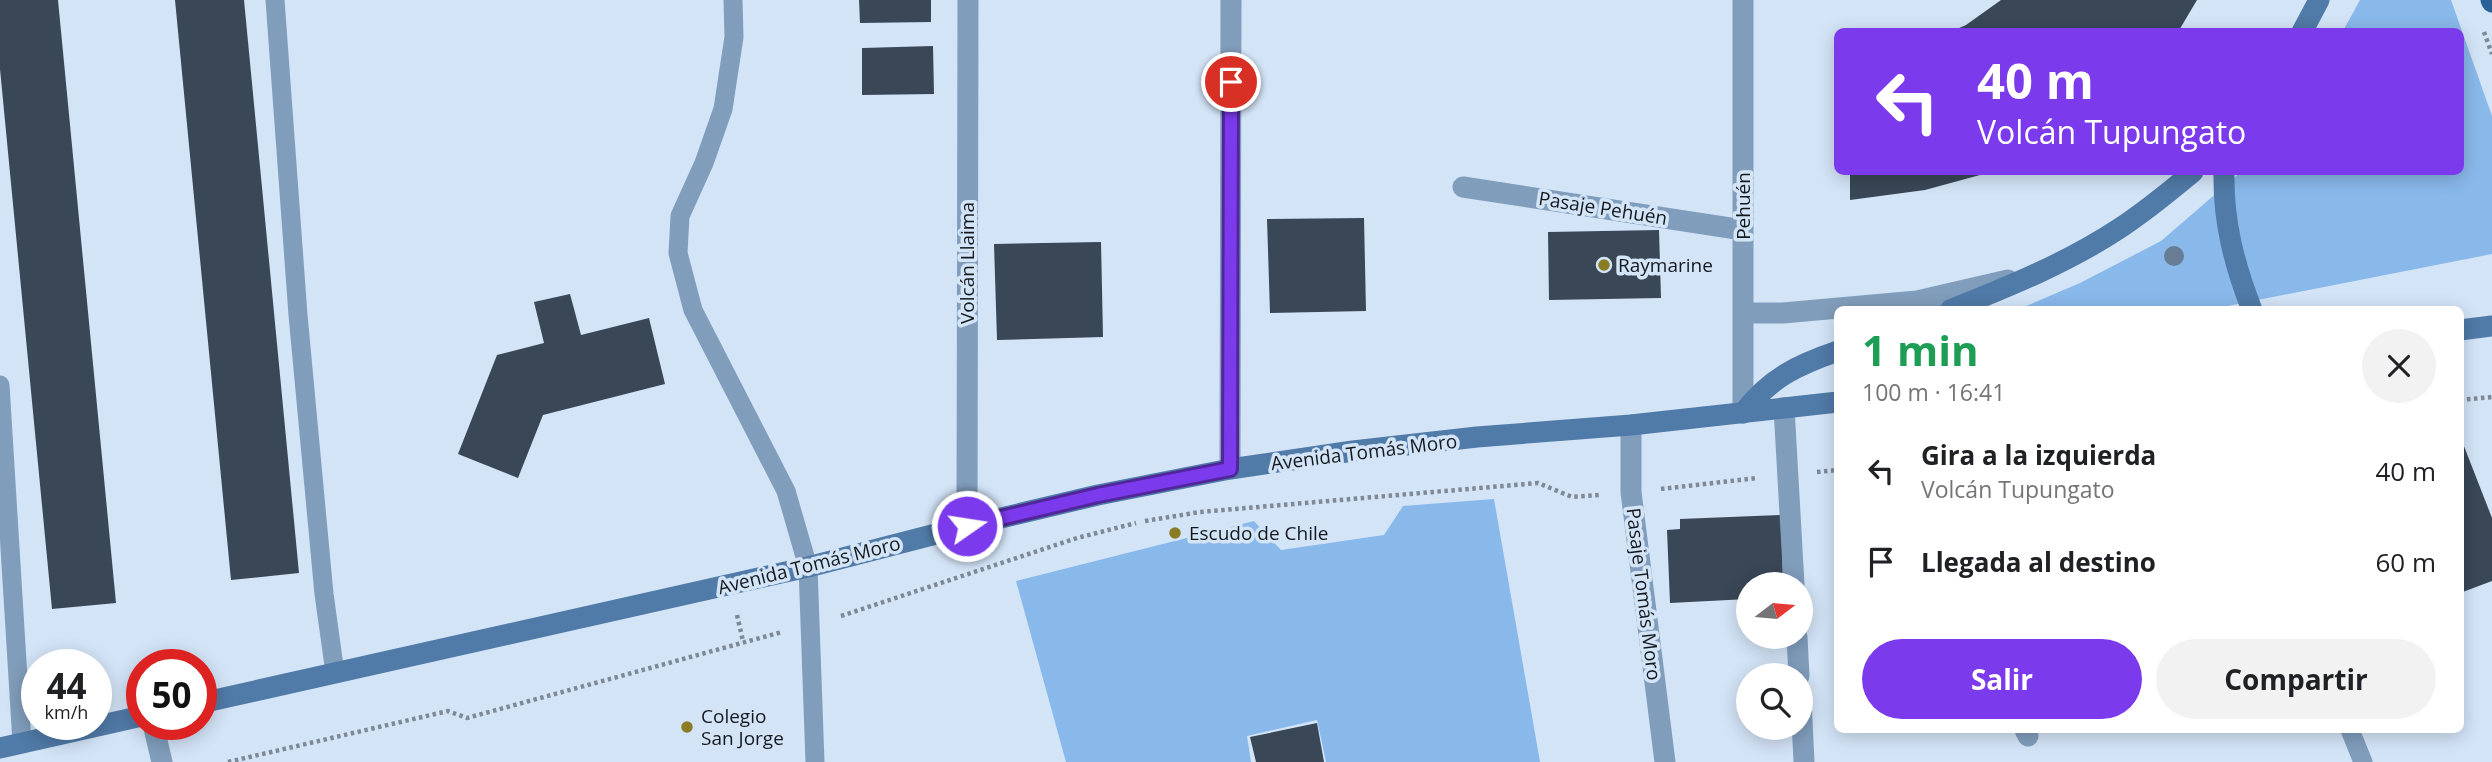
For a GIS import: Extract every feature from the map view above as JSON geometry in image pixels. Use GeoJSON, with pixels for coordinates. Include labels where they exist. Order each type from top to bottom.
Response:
{"type":"FeatureCollection","features":[{"type":"Feature","properties":{"kind":"main road"},"geometry":{"type":"LineString","coordinates":[[2304,28],[2319,0]]}},
{"type":"Feature","properties":{"kind":"main road"},"geometry":{"type":"LineString","coordinates":[[1959,306],[2077,253],[2158,202],[2190,175]]}},
{"type":"Feature","properties":{"kind":"main road"},"geometry":{"type":"LineString","coordinates":[[2224,175],[2227,227],[2235,267],[2250,306]]}},
{"type":"Feature","properties":{"kind":"main road"},"geometry":{"type":"LineString","coordinates":[[2464,330],[2492,326]]}},
{"type":"Feature","properties":{"kind":"main road"},"geometry":{"type":"LineString","coordinates":[[1743,413],[1773,380],[1803,364],[1834,352]]}},
{"type":"Feature","properties":{"kind":"main road","name":"Avenida Tomás Moro"},"geometry":{"type":"LineString","coordinates":[[217,699],[808,567],[1098,495],[1230,469],[1450,440],[1631,425],[1834,402]]}},
{"type":"Feature","properties":{"kind":"main road"},"geometry":{"type":"LineString","coordinates":[[0,748],[126,720]]}},
{"type":"Feature","properties":{"kind":"street","name":"Volcán Llaima"},"geometry":{"type":"LineString","coordinates":[[967,526],[968,0]]}},
{"type":"Feature","properties":{"kind":"street"},"geometry":{"type":"LineString","coordinates":[[1230,469],[1231,0]]}},
{"type":"Feature","properties":{"kind":"street","name":"Pehuén"},"geometry":{"type":"LineString","coordinates":[[1743,0],[1743,413]]}},
{"type":"Feature","properties":{"kind":"street","name":"Pasaje Pehuén"},"geometry":{"type":"LineString","coordinates":[[1463,187],[1743,230]]}},
{"type":"Feature","properties":{"kind":"street"},"geometry":{"type":"LineString","coordinates":[[1861,306],[1917,301],[2034,273]]}},
{"type":"Feature","properties":{"kind":"street"},"geometry":{"type":"LineString","coordinates":[[1743,313],[1834,308]]}},
{"type":"Feature","properties":{"kind":"street"},"geometry":{"type":"LineString","coordinates":[[1784,408],[1793,572]]}},
{"type":"Feature","properties":{"kind":"street","name":"Pasaje Tomás Moro"},"geometry":{"type":"LineString","coordinates":[[1631,425],[1630,492],[1665,762]]}},
{"type":"Feature","properties":{"kind":"street"},"geometry":{"type":"LineString","coordinates":[[157,740],[162,762]]}},
{"type":"Feature","properties":{"kind":"street"},"geometry":{"type":"LineString","coordinates":[[1803,740],[1804,762]]}},
{"type":"Feature","properties":{"kind":"lane"},"geometry":{"type":"LineString","coordinates":[[275,0],[301,343],[324,594],[335,673]]}},
{"type":"Feature","properties":{"kind":"lane"},"geometry":{"type":"LineString","coordinates":[[733,0],[734,37],[723,109],[704,163],[680,216],[678,253],[692,310],[786,491],[808,567],[815,762]]}},
{"type":"Feature","properties":{"kind":"lane"},"geometry":{"type":"LineString","coordinates":[[0,385],[22,743]]}},
{"type":"Feature","properties":{"kind":"lane"},"geometry":{"type":"LineString","coordinates":[[2351,733],[2362,762]]}},
{"type":"Feature","properties":{"kind":"path"},"geometry":{"type":"LineString","coordinates":[[2464,400],[2492,397]]}},
{"type":"Feature","properties":{"kind":"path"},"geometry":{"type":"LineString","coordinates":[[228,762],[448,711],[467,718],[743,641],[810,626],[1077,538],[1138,522],[1188,514],[1538,482],[1572,497],[1834,470]]}},
{"type":"Feature","properties":{"kind":"shaded area"},"geometry":{"type":"Polygon","coordinates":[[[2360,0],[2451,0],[2461,28],[2345,28],[2360,0]]]}},
{"type":"Feature","properties":{"kind":"shaded area"},"geometry":{"type":"Polygon","coordinates":[[[2464,37],[2492,116],[2492,254],[2227,306],[2026,306],[2080,283],[2161,241],[2238,175],[2464,175],[2464,37]]]}},
{"type":"Feature","properties":{"kind":"shaded area"},"geometry":{"type":"Polygon","coordinates":[[[1494,499],[1540,762],[1326,762],[1317,720],[1247,736],[1251,762],[1066,762],[1016,581],[1254,521],[1281,550],[1384,535],[1403,506],[1494,499]]]}},
{"type":"Feature","properties":{"kind":"building"},"geometry":{"type":"Polygon","coordinates":[[[0,0],[58,0],[116,603],[52,609],[0,69],[0,0]]]}},
{"type":"Feature","properties":{"kind":"building"},"geometry":{"type":"Polygon","coordinates":[[[175,0],[244,0],[299,573],[231,580],[175,0]]]}},
{"type":"Feature","properties":{"kind":"building"},"geometry":{"type":"Polygon","coordinates":[[[859,0],[931,0],[931,22],[860,23],[859,0]]]}},
{"type":"Feature","properties":{"kind":"building"},"geometry":{"type":"Polygon","coordinates":[[[2001,0],[2197,0],[2180,28],[1959,28],[2001,0]]]}},
{"type":"Feature","properties":{"kind":"building"},"geometry":{"type":"Polygon","coordinates":[[[933,46],[934,94],[862,95],[862,48],[933,46]]]}},
{"type":"Feature","properties":{"kind":"building"},"geometry":{"type":"Polygon","coordinates":[[[1850,175],[1980,175],[1925,190],[1850,200],[1850,175]]]}},
{"type":"Feature","properties":{"kind":"building"},"geometry":{"type":"Polygon","coordinates":[[[1364,218],[1366,311],[1270,313],[1267,219],[1364,218]]]}},
{"type":"Feature","properties":{"kind":"building","name":"Raymarine"},"geometry":{"type":"Polygon","coordinates":[[[1659,230],[1661,298],[1549,300],[1548,232],[1659,230]]]}},
{"type":"Feature","properties":{"kind":"building"},"geometry":{"type":"Polygon","coordinates":[[[1101,242],[1103,337],[997,340],[994,244],[1101,242]]]}},
{"type":"Feature","properties":{"kind":"building"},"geometry":{"type":"Polygon","coordinates":[[[570,294],[581,335],[649,318],[665,384],[543,415],[518,478],[458,454],[497,355],[544,343],[534,302],[570,294]]]}},
{"type":"Feature","properties":{"kind":"building"},"geometry":{"type":"Polygon","coordinates":[[[2464,446],[2492,518],[2492,581],[2464,592],[2464,446]]]}},
{"type":"Feature","properties":{"kind":"building"},"geometry":{"type":"Polygon","coordinates":[[[1781,515],[1783,572],[1736,572],[1736,600],[1670,603],[1667,530],[1680,529],[1680,519],[1781,515]]]}},
{"type":"Feature","properties":{"kind":"building"},"geometry":{"type":"Polygon","coordinates":[[[1317,723],[1324,762],[1256,762],[1250,737],[1317,723]]]}},
{"type":"Feature","properties":{"kind":"place","name":"Raymarine"},"geometry":{"type":"Point","coordinates":[1604,265]}},
{"type":"Feature","properties":{"kind":"place","name":"Escudo de Chile"},"geometry":{"type":"Point","coordinates":[1175,533]}},
{"type":"Feature","properties":{"kind":"place","name":"Colegio San Jorge"},"geometry":{"type":"Point","coordinates":[687,727]}},
{"type":"Feature","properties":{"kind":"route"},"geometry":{"type":"LineString","coordinates":[[967,526],[1098,495],[1230,469],[1231,82]]}}]}
